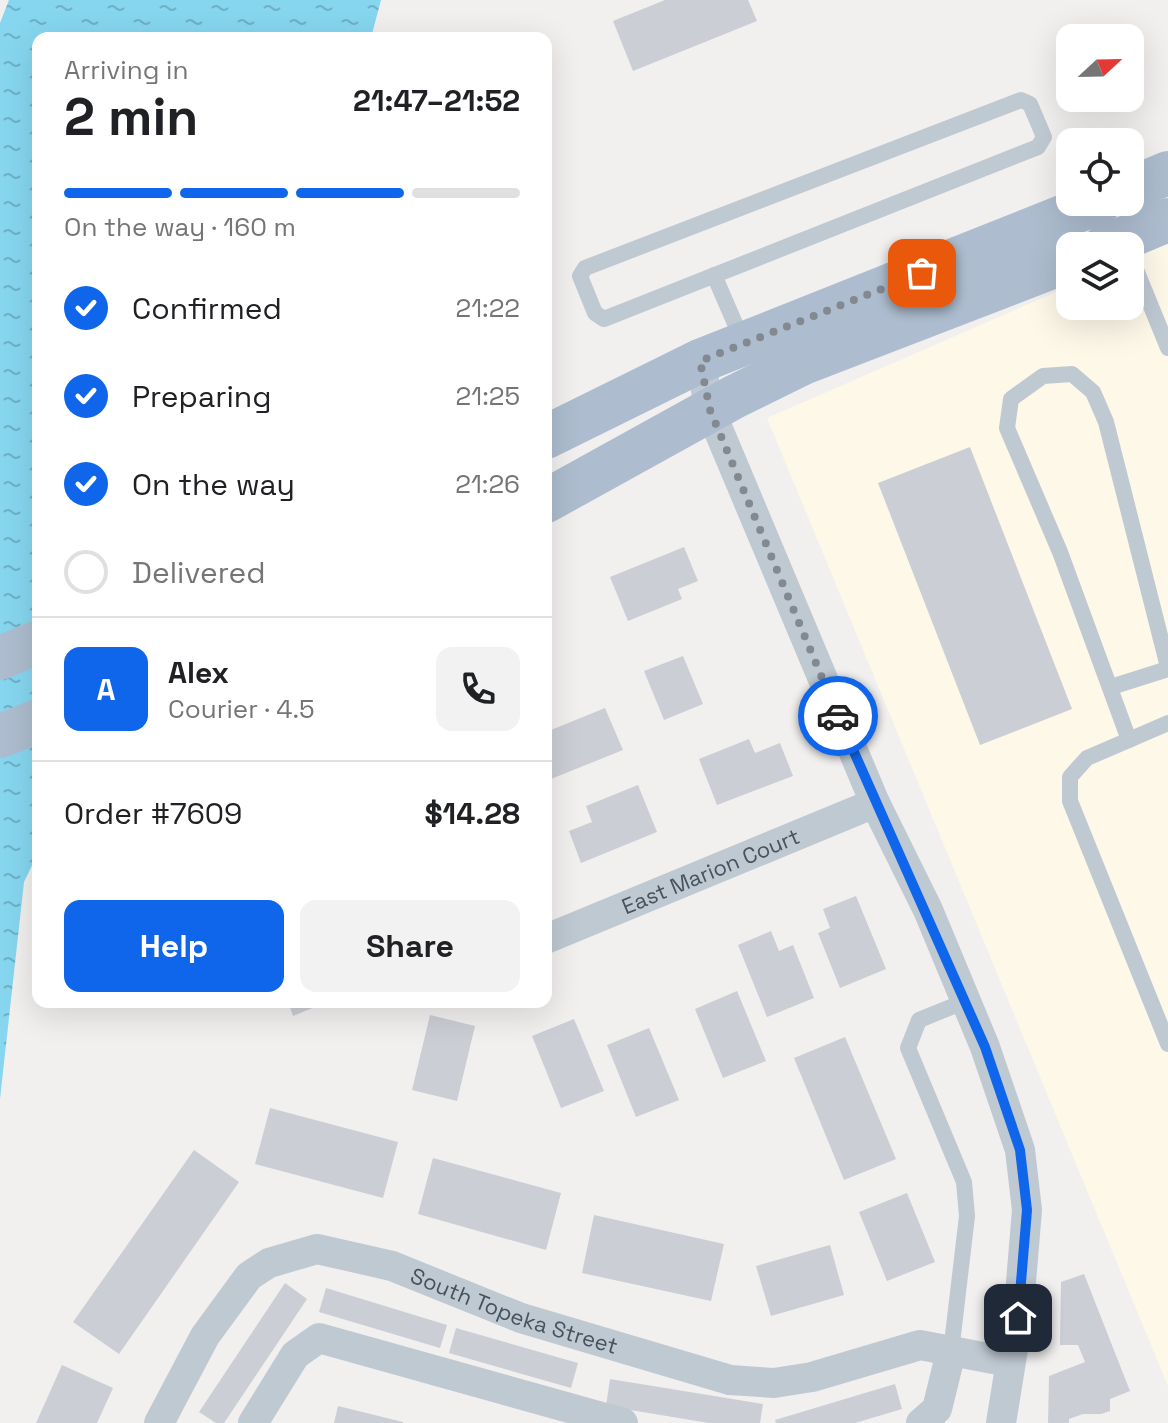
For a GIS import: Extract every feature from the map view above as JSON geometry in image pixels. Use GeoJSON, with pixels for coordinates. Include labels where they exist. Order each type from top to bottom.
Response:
{"type":"FeatureCollection","features":[{"type":"Feature","properties":{"kind":"main road"},"geometry":{"type":"LineString","coordinates":[[1117,225],[1168,173]]}},
{"type":"Feature","properties":{"kind":"main road"},"geometry":{"type":"LineString","coordinates":[[552,498],[710,410],[752,364],[1117,225],[1168,220]]}},
{"type":"Feature","properties":{"kind":"main road"},"geometry":{"type":"LineString","coordinates":[[552,434],[700,361],[803,363],[1056,265]]}},
{"type":"Feature","properties":{"kind":"main road"},"geometry":{"type":"LineString","coordinates":[[0,658],[32,645]]}},
{"type":"Feature","properties":{"kind":"main road"},"geometry":{"type":"LineString","coordinates":[[0,736],[32,723]]}},
{"type":"Feature","properties":{"kind":"street"},"geometry":{"type":"LineString","coordinates":[[700,361],[710,410],[875,803],[928,910],[985,1047],[1025,1175],[1027,1210],[1020,1303],[1001,1423]]}},
{"type":"Feature","properties":{"kind":"street","name":"East Marion Court"},"geometry":{"type":"LineString","coordinates":[[552,937],[875,803]]}},
{"type":"Feature","properties":{"kind":"street","name":"South Topeka Street"},"geometry":{"type":"LineString","coordinates":[[159,1423],[205,1336],[249,1276],[269,1263],[317,1249],[392,1266],[521,1318],[730,1380],[774,1383],[812,1377],[920,1345],[1009,1362]]}},
{"type":"Feature","properties":{"kind":"street"},"geometry":{"type":"LineString","coordinates":[[253,1423],[295,1355],[319,1338],[623,1423]]}},
{"type":"Feature","properties":{"kind":"street"},"geometry":{"type":"LineString","coordinates":[[921,1423],[937,1409],[951,1352]]}},
{"type":"Feature","properties":{"kind":"lane"},"geometry":{"type":"LineString","coordinates":[[1021,100],[1030,104],[1044,137],[1038,147],[714,275],[604,319],[595,313],[580,276],[585,268],[1021,100]]}},
{"type":"Feature","properties":{"kind":"lane"},"geometry":{"type":"LineString","coordinates":[[1117,225],[1168,348]]}},
{"type":"Feature","properties":{"kind":"lane"},"geometry":{"type":"LineString","coordinates":[[714,275],[752,364]]}},
{"type":"Feature","properties":{"kind":"lane"},"geometry":{"type":"LineString","coordinates":[[1111,687],[1168,668],[1106,422],[1093,392],[1072,374],[1043,376],[1011,399],[1007,428],[1060,552],[1129,740]]}},
{"type":"Feature","properties":{"kind":"lane"},"geometry":{"type":"LineString","coordinates":[[1168,723],[1087,758],[1070,777],[1070,801],[1168,1044]]}},
{"type":"Feature","properties":{"kind":"lane"},"geometry":{"type":"LineString","coordinates":[[951,1352],[967,1216],[964,1182],[908,1048],[919,1020],[966,1001]]}},
{"type":"Feature","properties":{"kind":"shaded area"},"geometry":{"type":"Polygon","coordinates":[[[1168,243],[1168,1386],[767,418],[1056,292],[1056,320],[1144,320],[1144,254],[1168,243]]]}},
{"type":"Feature","properties":{"kind":"water"},"geometry":{"type":"Polygon","coordinates":[[[9,0],[381,0],[373,32],[32,32],[32,865],[24,882],[0,1099],[0,23],[9,0]]]}},
{"type":"Feature","properties":{"kind":"building"},"geometry":{"type":"Polygon","coordinates":[[[665,0],[748,0],[757,21],[633,71],[613,21],[665,0]]]}},
{"type":"Feature","properties":{"kind":"building"},"geometry":{"type":"Polygon","coordinates":[[[970,447],[1072,709],[980,745],[878,483],[970,447]]]}},
{"type":"Feature","properties":{"kind":"building"},"geometry":{"type":"Polygon","coordinates":[[[684,547],[698,581],[678,589],[682,599],[628,621],[610,577],[684,547]]]}},
{"type":"Feature","properties":{"kind":"building"},"geometry":{"type":"Polygon","coordinates":[[[683,656],[703,704],[664,720],[644,671],[683,656]]]}},
{"type":"Feature","properties":{"kind":"building"},"geometry":{"type":"Polygon","coordinates":[[[605,708],[623,750],[552,779],[552,730],[605,708]]]}},
{"type":"Feature","properties":{"kind":"building"},"geometry":{"type":"Polygon","coordinates":[[[749,739],[755,753],[780,743],[793,776],[717,805],[699,759],[749,739]]]}},
{"type":"Feature","properties":{"kind":"building"},"geometry":{"type":"Polygon","coordinates":[[[638,785],[657,832],[581,863],[569,831],[592,822],[586,806],[638,785]]]}},
{"type":"Feature","properties":{"kind":"building"},"geometry":{"type":"Polygon","coordinates":[[[856,896],[886,969],[840,988],[818,933],[830,928],[823,909],[856,896]]]}},
{"type":"Feature","properties":{"kind":"building"},"geometry":{"type":"Polygon","coordinates":[[[771,931],[779,951],[793,945],[814,998],[767,1017],[738,945],[771,931]]]}},
{"type":"Feature","properties":{"kind":"building"},"geometry":{"type":"Polygon","coordinates":[[[737,991],[766,1061],[723,1078],[695,1009],[737,991]]]}},
{"type":"Feature","properties":{"kind":"building"},"geometry":{"type":"Polygon","coordinates":[[[290,1008],[312,1008],[293,1016],[290,1008]]]}},
{"type":"Feature","properties":{"kind":"building"},"geometry":{"type":"Polygon","coordinates":[[[430,1015],[475,1026],[457,1101],[412,1090],[430,1015]]]}},
{"type":"Feature","properties":{"kind":"building"},"geometry":{"type":"Polygon","coordinates":[[[574,1019],[604,1091],[561,1108],[532,1036],[574,1019]]]}},
{"type":"Feature","properties":{"kind":"building"},"geometry":{"type":"Polygon","coordinates":[[[649,1028],[679,1100],[636,1117],[607,1045],[649,1028]]]}},
{"type":"Feature","properties":{"kind":"building"},"geometry":{"type":"Polygon","coordinates":[[[845,1037],[896,1159],[844,1180],[794,1058],[845,1037]]]}},
{"type":"Feature","properties":{"kind":"building"},"geometry":{"type":"Polygon","coordinates":[[[270,1108],[398,1142],[383,1198],[255,1164],[270,1108]]]}},
{"type":"Feature","properties":{"kind":"building"},"geometry":{"type":"Polygon","coordinates":[[[194,1150],[239,1182],[119,1354],[73,1322],[194,1150]]]}},
{"type":"Feature","properties":{"kind":"building"},"geometry":{"type":"Polygon","coordinates":[[[433,1158],[561,1193],[546,1250],[418,1214],[433,1158]]]}},
{"type":"Feature","properties":{"kind":"building"},"geometry":{"type":"Polygon","coordinates":[[[907,1193],[935,1262],[887,1281],[859,1212],[907,1193]]]}},
{"type":"Feature","properties":{"kind":"building"},"geometry":{"type":"Polygon","coordinates":[[[594,1215],[724,1244],[711,1301],[582,1273],[594,1215]]]}},
{"type":"Feature","properties":{"kind":"building"},"geometry":{"type":"Polygon","coordinates":[[[830,1245],[844,1295],[771,1316],[756,1266],[830,1245]]]}},
{"type":"Feature","properties":{"kind":"building"},"geometry":{"type":"Polygon","coordinates":[[[1084,1274],[1130,1391],[1110,1399],[1110,1411],[1083,1414],[1069,1419],[1069,1423],[1048,1423],[1049,1376],[1085,1362],[1078,1345],[1060,1345],[1061,1282],[1084,1274]]]}},
{"type":"Feature","properties":{"kind":"building"},"geometry":{"type":"Polygon","coordinates":[[[285,1283],[307,1299],[224,1423],[216,1423],[199,1412],[285,1283]]]}},
{"type":"Feature","properties":{"kind":"building"},"geometry":{"type":"Polygon","coordinates":[[[326,1288],[447,1325],[440,1348],[319,1312],[326,1288]]]}},
{"type":"Feature","properties":{"kind":"building"},"geometry":{"type":"Polygon","coordinates":[[[456,1328],[578,1363],[571,1388],[449,1353],[456,1328]]]}},
{"type":"Feature","properties":{"kind":"building"},"geometry":{"type":"Polygon","coordinates":[[[62,1365],[113,1388],[97,1423],[36,1423],[62,1365]]]}},
{"type":"Feature","properties":{"kind":"building"},"geometry":{"type":"Polygon","coordinates":[[[610,1379],[763,1404],[760,1423],[709,1423],[606,1406],[610,1379]]]}},
{"type":"Feature","properties":{"kind":"building"},"geometry":{"type":"Polygon","coordinates":[[[895,1384],[902,1409],[855,1423],[776,1423],[775,1420],[895,1384]]]}},
{"type":"Feature","properties":{"kind":"building"},"geometry":{"type":"Polygon","coordinates":[[[338,1406],[403,1422],[403,1423],[334,1423],[338,1406]]]}},
{"type":"Feature","properties":{"kind":"way so far"},"geometry":{"type":"LineString","coordinates":[[838,716],[710,410],[700,361],[922,273]]}},
{"type":"Feature","properties":{"kind":"route"},"geometry":{"type":"LineString","coordinates":[[838,716],[875,803],[928,910],[985,1047],[1020,1150],[1027,1210],[1018,1318]]}}]}
